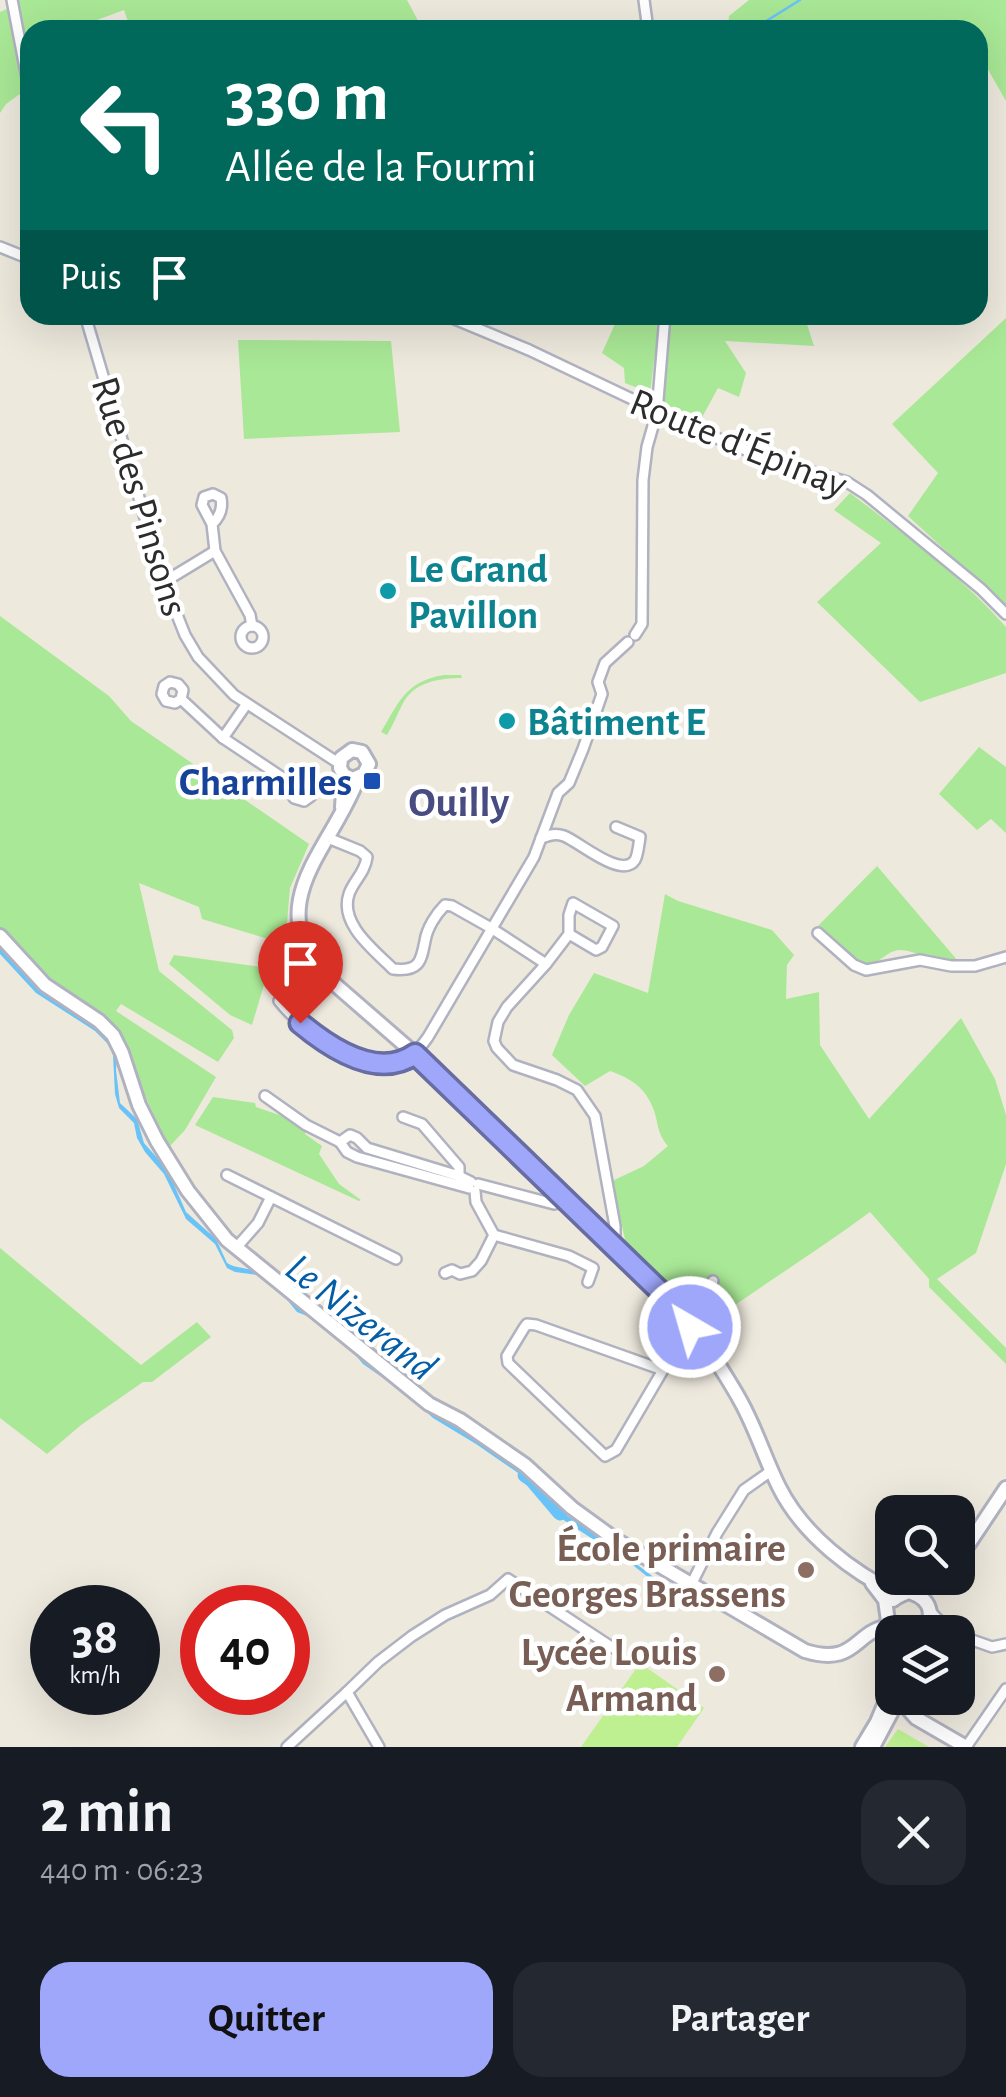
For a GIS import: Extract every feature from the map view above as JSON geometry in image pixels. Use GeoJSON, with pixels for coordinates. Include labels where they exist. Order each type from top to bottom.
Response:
{"type":"FeatureCollection","features":[{"type":"Feature","properties":{"kind":"street"},"geometry":{"type":"LineString","coordinates":[[12,0],[20,42]]}},
{"type":"Feature","properties":{"kind":"street","name":"Rue des Pinsons"},"geometry":{"type":"LineString","coordinates":[[88,325],[164,582],[198,657],[246,706],[346,768]]}},
{"type":"Feature","properties":{"kind":"street","name":"Route d'Épinay"},"geometry":{"type":"LineString","coordinates":[[468,325],[768,459],[846,482],[981,589],[1006,614]]}},
{"type":"Feature","properties":{"kind":"street"},"geometry":{"type":"LineString","coordinates":[[279,1001],[312,1033],[368,1062],[397,1064],[415,1054],[534,857],[558,793],[569,783],[583,749],[602,694],[598,682],[605,663],[642,624],[643,480],[657,412],[665,325]]}},
{"type":"Feature","properties":{"kind":"street"},"geometry":{"type":"LineString","coordinates":[[212,524],[215,551],[252,626]]}},
{"type":"Feature","properties":{"kind":"street"},"geometry":{"type":"LineString","coordinates":[[164,582],[215,551]]}},
{"type":"Feature","properties":{"kind":"street"},"geometry":{"type":"LineString","coordinates":[[181,700],[223,738],[292,784]]}},
{"type":"Feature","properties":{"kind":"street"},"geometry":{"type":"LineString","coordinates":[[223,738],[246,706]]}},
{"type":"Feature","properties":{"kind":"street"},"geometry":{"type":"LineString","coordinates":[[346,768],[341,817],[309,869],[301,892],[302,941],[310,960],[415,1054],[663,1294],[709,1350],[745,1408],[782,1492],[812,1534],[875,1580]]}},
{"type":"Feature","properties":{"kind":"street"},"geometry":{"type":"LineString","coordinates":[[541,838],[556,834],[568,837],[591,853],[628,866],[635,860],[640,837],[616,828]]}},
{"type":"Feature","properties":{"kind":"street"},"geometry":{"type":"LineString","coordinates":[[328,838],[360,850],[367,857],[346,910],[351,924],[393,969],[404,970],[418,964],[424,955],[426,936],[445,905],[492,928],[546,964]]}},
{"type":"Feature","properties":{"kind":"street"},"geometry":{"type":"LineString","coordinates":[[569,934],[596,950],[602,947],[613,926],[572,903],[569,934],[506,1007],[494,1041],[513,1066],[577,1090],[595,1116],[615,1226],[610,1240]]}},
{"type":"Feature","properties":{"kind":"street"},"geometry":{"type":"LineString","coordinates":[[818,932],[854,965],[866,970],[920,960],[975,966],[1006,956]]}},
{"type":"Feature","properties":{"kind":"street"},"geometry":{"type":"LineString","coordinates":[[0,936],[45,985],[113,1035],[138,1104],[157,1142],[188,1191],[236,1248],[429,1404],[460,1420],[525,1465],[592,1524],[806,1651],[832,1656],[846,1652],[875,1625]]}},
{"type":"Feature","properties":{"kind":"street"},"geometry":{"type":"LineString","coordinates":[[266,1096],[357,1157],[554,1204],[566,1200]]}},
{"type":"Feature","properties":{"kind":"street"},"geometry":{"type":"LineString","coordinates":[[403,1118],[422,1124],[459,1166],[459,1176]]}},
{"type":"Feature","properties":{"kind":"street"},"geometry":{"type":"LineString","coordinates":[[340,1142],[350,1135],[367,1148],[459,1176],[473,1186],[476,1202],[494,1235],[595,1266],[588,1282]]}},
{"type":"Feature","properties":{"kind":"street"},"geometry":{"type":"LineString","coordinates":[[227,1175],[396,1259]]}},
{"type":"Feature","properties":{"kind":"street"},"geometry":{"type":"LineString","coordinates":[[236,1248],[258,1223],[270,1196]]}},
{"type":"Feature","properties":{"kind":"street"},"geometry":{"type":"LineString","coordinates":[[445,1273],[472,1271],[494,1235]]}},
{"type":"Feature","properties":{"kind":"street"},"geometry":{"type":"LineString","coordinates":[[663,1370],[536,1324],[524,1328],[507,1356],[508,1363],[606,1456],[616,1450],[663,1370],[686,1320],[713,1282]]}},
{"type":"Feature","properties":{"kind":"street"},"geometry":{"type":"LineString","coordinates":[[692,1585],[717,1533],[744,1490],[771,1471]]}},
{"type":"Feature","properties":{"kind":"street"},"geometry":{"type":"LineString","coordinates":[[975,1534],[1006,1488]]}},
{"type":"Feature","properties":{"kind":"street"},"geometry":{"type":"LineString","coordinates":[[868,1577],[886,1600],[890,1615]]}},
{"type":"Feature","properties":{"kind":"street"},"geometry":{"type":"LineString","coordinates":[[287,1747],[378,1662],[412,1636],[445,1615],[490,1595],[508,1579],[613,1648]]}},
{"type":"Feature","properties":{"kind":"street"},"geometry":{"type":"LineString","coordinates":[[892,1615],[894,1598],[903,1595]]}},
{"type":"Feature","properties":{"kind":"street"},"geometry":{"type":"LineString","coordinates":[[910,1595],[924,1599],[935,1615]]}},
{"type":"Feature","properties":{"kind":"street"},"geometry":{"type":"LineString","coordinates":[[929,1615],[934,1595]]}},
{"type":"Feature","properties":{"kind":"street"},"geometry":{"type":"LineString","coordinates":[[975,1640],[992,1646],[1006,1644]]}},
{"type":"Feature","properties":{"kind":"street"},"geometry":{"type":"LineString","coordinates":[[900,1715],[916,1718],[966,1747],[1006,1689]]}},
{"type":"Feature","properties":{"kind":"street"},"geometry":{"type":"LineString","coordinates":[[347,1692],[379,1747]]}},
{"type":"Feature","properties":{"kind":"street"},"geometry":{"type":"LineString","coordinates":[[862,1747],[885,1715]]}},
{"type":"Feature","properties":{"kind":"street"},"geometry":{"type":"LineString","coordinates":[[874,1747],[887,1715]]}},
{"type":"Feature","properties":{"kind":"green space"},"geometry":{"type":"Polygon","coordinates":[[[16,0],[407,0],[418,20],[128,20],[124,10],[97,20],[21,20],[16,0]]]}},
{"type":"Feature","properties":{"kind":"green space"},"geometry":{"type":"Polygon","coordinates":[[[749,0],[1006,0],[1006,101],[988,70],[988,20],[729,20],[749,0]]]}},
{"type":"Feature","properties":{"kind":"green space"},"geometry":{"type":"Polygon","coordinates":[[[9,8],[20,69],[20,94],[0,113],[0,12],[9,8]]]}},
{"type":"Feature","properties":{"kind":"green space"},"geometry":{"type":"Polygon","coordinates":[[[1006,318],[1006,606],[908,516],[938,473],[892,424],[1006,318]]]}},
{"type":"Feature","properties":{"kind":"green space"},"geometry":{"type":"Polygon","coordinates":[[[615,325],[659,325],[650,393],[625,383],[624,368],[602,353],[615,325]]]}},
{"type":"Feature","properties":{"kind":"green space"},"geometry":{"type":"Polygon","coordinates":[[[667,325],[807,325],[814,346],[725,341],[746,373],[739,397],[718,388],[700,421],[665,404],[661,391],[667,325]]]}},
{"type":"Feature","properties":{"kind":"green space"},"geometry":{"type":"Polygon","coordinates":[[[238,340],[391,341],[400,432],[244,439],[238,340]]]}},
{"type":"Feature","properties":{"kind":"green space"},"geometry":{"type":"Polygon","coordinates":[[[850,493],[951,573],[1006,627],[1006,673],[920,702],[817,602],[881,543],[834,510],[850,493]]]}},
{"type":"Feature","properties":{"kind":"green space"},"geometry":{"type":"Polygon","coordinates":[[[0,616],[109,696],[131,721],[309,844],[290,888],[287,923],[275,941],[202,919],[199,907],[139,883],[159,971],[232,1030],[234,1038],[218,1062],[121,1004],[116,1011],[216,1077],[185,1130],[169,1147],[125,1041],[115,1027],[48,980],[0,930],[0,616]]]}},
{"type":"Feature","properties":{"kind":"green space"},"geometry":{"type":"Polygon","coordinates":[[[444,675],[462,678],[420,686],[407,697],[387,735],[381,732],[412,688],[444,675]]]}},
{"type":"Feature","properties":{"kind":"green space"},"geometry":{"type":"Polygon","coordinates":[[[979,747],[1006,767],[1006,833],[991,819],[977,830],[939,794],[979,747]]]}},
{"type":"Feature","properties":{"kind":"green space"},"geometry":{"type":"Polygon","coordinates":[[[877,866],[958,961],[950,963],[900,950],[874,963],[862,964],[818,926],[877,866]]]}},
{"type":"Feature","properties":{"kind":"green space"},"geometry":{"type":"Polygon","coordinates":[[[665,894],[772,930],[794,955],[787,965],[786,999],[819,992],[820,1045],[869,1119],[961,1018],[995,1079],[1006,1115],[1006,1164],[976,1253],[937,1279],[1006,1348],[1006,1364],[929,1287],[929,1279],[870,1212],[708,1324],[626,1244],[612,1181],[644,1166],[668,1146],[650,1101],[636,1084],[610,1071],[585,1086],[552,1055],[569,1015],[594,973],[648,993],[665,894]]]}},
{"type":"Feature","properties":{"kind":"green space"},"geometry":{"type":"Polygon","coordinates":[[[174,955],[269,968],[252,1025],[230,1015],[169,964],[174,955]]]}},
{"type":"Feature","properties":{"kind":"green space"},"geometry":{"type":"Polygon","coordinates":[[[213,1097],[255,1103],[256,1107],[288,1118],[306,1130],[305,1134],[322,1146],[319,1154],[339,1184],[361,1200],[195,1125],[213,1097]]]}},
{"type":"Feature","properties":{"kind":"green space"},"geometry":{"type":"Polygon","coordinates":[[[0,1248],[141,1365],[197,1322],[211,1337],[152,1382],[143,1382],[81,1425],[47,1454],[0,1418],[0,1248]]]}},
{"type":"Feature","properties":{"kind":"green space"},"geometry":{"type":"Polygon","coordinates":[[[640,1663],[704,1708],[677,1747],[581,1747],[640,1663]]]}},
{"type":"Feature","properties":{"kind":"green space"},"geometry":{"type":"Polygon","coordinates":[[[898,1729],[929,1747],[885,1747],[898,1729]]]}},
{"type":"Feature","properties":{"kind":"water"},"geometry":{"type":"Polygon","coordinates":[[[0,948],[31,980],[109,1037],[117,1057],[120,1103],[137,1119],[144,1143],[167,1169],[186,1212],[216,1239],[227,1263],[265,1277],[436,1416],[531,1476],[561,1512],[676,1594],[674,1598],[634,1566],[565,1521],[534,1484],[433,1418],[363,1364],[332,1332],[297,1312],[271,1285],[257,1275],[227,1268],[215,1244],[186,1219],[164,1174],[137,1138],[134,1123],[119,1108],[113,1055],[108,1044],[95,1031],[36,993],[0,954],[0,948]]]}},
{"type":"Feature","properties":{"kind":"waterway"},"geometry":{"type":"LineString","coordinates":[[768,20],[800,0]]}},
{"type":"Feature","properties":{"kind":"waterway","name":"Le Nizerand"},"geometry":{"type":"LineString","coordinates":[[525,1475],[560,1513]]}},
{"type":"Feature","properties":{"kind":"place","name":"Le Grand Pavillon"},"geometry":{"type":"Point","coordinates":[388,591]}},
{"type":"Feature","properties":{"kind":"place","name":"Bâtiment E"},"geometry":{"type":"Point","coordinates":[507,721]}},
{"type":"Feature","properties":{"kind":"place","name":"Charmilles"},"geometry":{"type":"Point","coordinates":[372,781]}},
{"type":"Feature","properties":{"kind":"place","name":"École primaire Georges Brassens"},"geometry":{"type":"Point","coordinates":[806,1570]}},
{"type":"Feature","properties":{"kind":"place","name":"Lycée Louis Armand"},"geometry":{"type":"Point","coordinates":[717,1674]}},
{"type":"Feature","properties":{"kind":"district","name":"Ouilly"},"geometry":{"type":"Point","coordinates":[459,801]}},
{"type":"Feature","properties":{"kind":"route"},"geometry":{"type":"LineString","coordinates":[[300,1023],[331,1046],[368,1062],[397,1064],[415,1054],[663,1294],[689,1311],[695,1320],[690,1327]]}}]}
